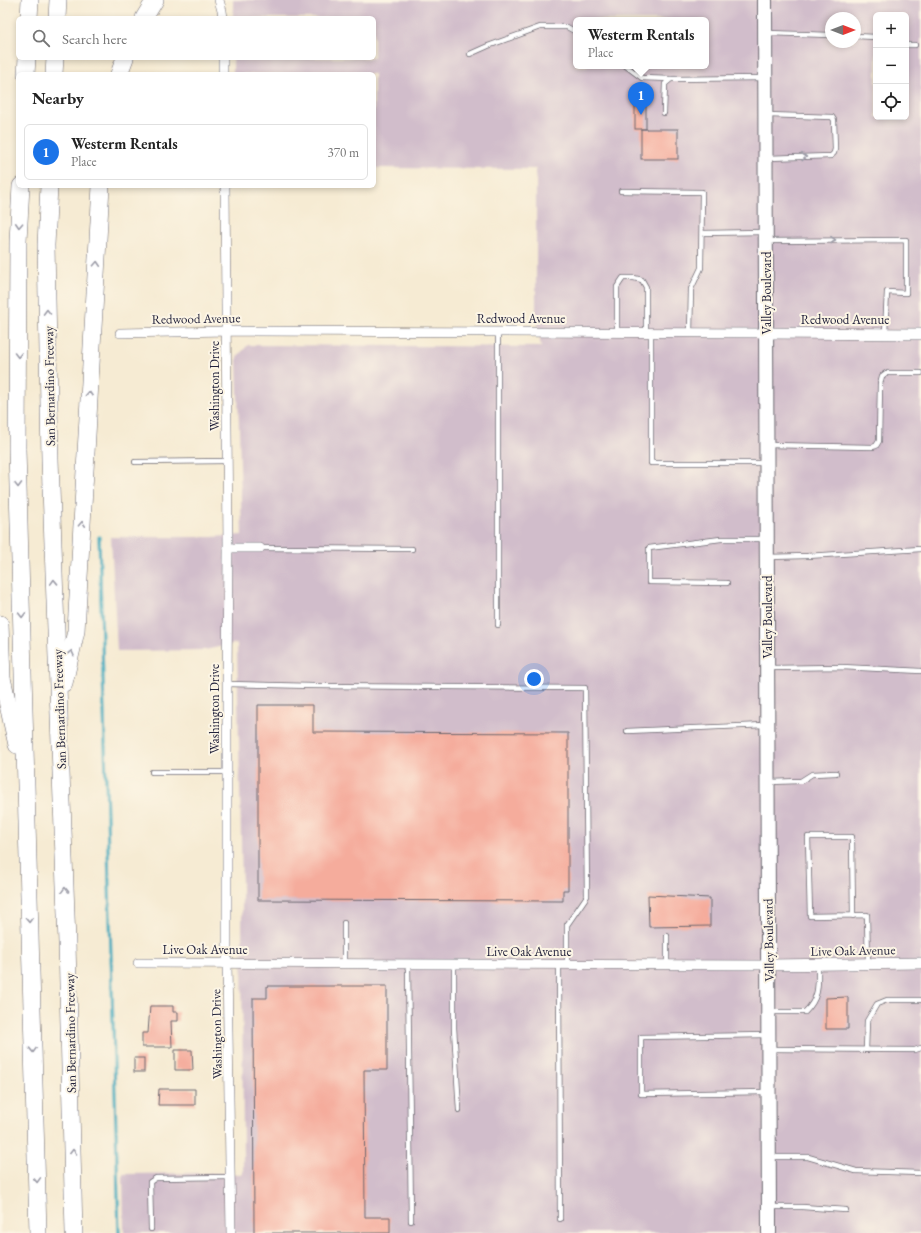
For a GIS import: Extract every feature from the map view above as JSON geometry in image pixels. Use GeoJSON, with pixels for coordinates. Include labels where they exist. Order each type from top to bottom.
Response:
{"type":"FeatureCollection","features":[{"type":"Feature","properties":{"kind":"highway"},"geometry":{"type":"LineString","coordinates":[[29,16],[30,0]]}},
{"type":"Feature","properties":{"kind":"highway"},"geometry":{"type":"LineString","coordinates":[[57,16],[58,0]]}},
{"type":"Feature","properties":{"kind":"highway"},"geometry":{"type":"LineString","coordinates":[[145,16],[155,0]]}},
{"type":"Feature","properties":{"kind":"highway"},"geometry":{"type":"LineString","coordinates":[[26,72],[27,60]]}},
{"type":"Feature","properties":{"kind":"highway"},"geometry":{"type":"LineString","coordinates":[[54,72],[55,60]]}},
{"type":"Feature","properties":{"kind":"highway"},"geometry":{"type":"LineString","coordinates":[[120,72],[123,60]]}},
{"type":"Feature","properties":{"kind":"highway"},"geometry":{"type":"LineString","coordinates":[[21,188],[18,248],[18,449],[38,1233]]}},
{"type":"Feature","properties":{"kind":"highway","name":"San Bernardino Freeway"},"geometry":{"type":"LineString","coordinates":[[49,188],[46,244],[49,443],[67,943],[74,1233]]}},
{"type":"Feature","properties":{"kind":"highway"},"geometry":{"type":"LineString","coordinates":[[59,704],[76,631],[101,188]]}},
{"type":"Feature","properties":{"kind":"highway"},"geometry":{"type":"LineString","coordinates":[[0,624],[2,678],[26,781]]}},
{"type":"Feature","properties":{"kind":"main road","name":"Valley Boulevard"},"geometry":{"type":"LineString","coordinates":[[765,0],[766,557],[770,1158],[769,1233]]}},
{"type":"Feature","properties":{"kind":"street"},"geometry":{"type":"LineString","coordinates":[[219,0],[223,16]]}},
{"type":"Feature","properties":{"kind":"street"},"geometry":{"type":"LineString","coordinates":[[223,60],[223,72]]}},
{"type":"Feature","properties":{"kind":"street","name":"Washington Drive"},"geometry":{"type":"LineString","coordinates":[[225,188],[228,461],[226,684],[227,963],[231,1233]]}},
{"type":"Feature","properties":{"kind":"street","name":"Redwood Avenue"},"geometry":{"type":"LineString","coordinates":[[120,333],[498,332],[921,334]]}},
{"type":"Feature","properties":{"kind":"street"},"geometry":{"type":"LineString","coordinates":[[228,548],[260,548]]}},
{"type":"Feature","properties":{"kind":"street","name":"Live Oak Avenue"},"geometry":{"type":"LineString","coordinates":[[138,962],[563,965],[818,965],[921,963]]}},
{"type":"Feature","properties":{"kind":"lane"},"geometry":{"type":"LineString","coordinates":[[470,54],[540,27],[567,27],[573,30]]}},
{"type":"Feature","properties":{"kind":"lane"},"geometry":{"type":"LineString","coordinates":[[765,33],[825,35]]}},
{"type":"Feature","properties":{"kind":"lane"},"geometry":{"type":"LineString","coordinates":[[861,36],[873,37]]}},
{"type":"Feature","properties":{"kind":"lane"},"geometry":{"type":"LineString","coordinates":[[909,45],[915,45]]}},
{"type":"Feature","properties":{"kind":"lane"},"geometry":{"type":"LineString","coordinates":[[630,69],[642,78],[765,78]]}},
{"type":"Feature","properties":{"kind":"lane"},"geometry":{"type":"LineString","coordinates":[[664,113],[665,84],[670,78]]}},
{"type":"Feature","properties":{"kind":"lane"},"geometry":{"type":"LineString","coordinates":[[766,115],[832,117],[834,120],[835,149],[831,156],[766,158]]}},
{"type":"Feature","properties":{"kind":"lane"},"geometry":{"type":"LineString","coordinates":[[621,191],[702,192],[701,268],[691,290],[690,333]]}},
{"type":"Feature","properties":{"kind":"lane"},"geometry":{"type":"LineString","coordinates":[[702,233],[766,236],[801,240],[906,240],[906,293],[887,292],[886,334]]}},
{"type":"Feature","properties":{"kind":"lane"},"geometry":{"type":"LineString","coordinates":[[617,333],[617,287],[623,278],[642,280],[646,287],[651,463],[766,463]]}},
{"type":"Feature","properties":{"kind":"lane"},"geometry":{"type":"LineString","coordinates":[[498,332],[498,625]]}},
{"type":"Feature","properties":{"kind":"lane"},"geometry":{"type":"LineString","coordinates":[[766,445],[876,446],[879,441],[880,384],[882,376],[886,373],[921,373]]}},
{"type":"Feature","properties":{"kind":"lane"},"geometry":{"type":"LineString","coordinates":[[135,462],[228,461]]}},
{"type":"Feature","properties":{"kind":"lane"},"geometry":{"type":"LineString","coordinates":[[727,583],[649,582],[649,548],[721,539],[766,539]]}},
{"type":"Feature","properties":{"kind":"lane"},"geometry":{"type":"LineString","coordinates":[[260,548],[412,548]]}},
{"type":"Feature","properties":{"kind":"lane"},"geometry":{"type":"LineString","coordinates":[[766,557],[921,549]]}},
{"type":"Feature","properties":{"kind":"lane"},"geometry":{"type":"LineString","coordinates":[[767,668],[842,667],[921,671]]}},
{"type":"Feature","properties":{"kind":"lane"},"geometry":{"type":"LineString","coordinates":[[226,684],[585,688],[587,896],[566,925],[563,965],[560,1219]]}},
{"type":"Feature","properties":{"kind":"lane"},"geometry":{"type":"LineString","coordinates":[[627,731],[767,725]]}},
{"type":"Feature","properties":{"kind":"lane"},"geometry":{"type":"LineString","coordinates":[[152,772],[226,772]]}},
{"type":"Feature","properties":{"kind":"lane"},"geometry":{"type":"LineString","coordinates":[[767,782],[801,781],[812,774],[836,773]]}},
{"type":"Feature","properties":{"kind":"lane"},"geometry":{"type":"LineString","coordinates":[[853,916],[852,837],[808,837],[810,916],[853,916],[867,915],[868,964]]}},
{"type":"Feature","properties":{"kind":"lane"},"geometry":{"type":"LineString","coordinates":[[344,923],[344,963]]}},
{"type":"Feature","properties":{"kind":"lane"},"geometry":{"type":"LineString","coordinates":[[667,936],[667,965]]}},
{"type":"Feature","properties":{"kind":"lane"},"geometry":{"type":"LineString","coordinates":[[408,964],[411,1221]]}},
{"type":"Feature","properties":{"kind":"lane"},"geometry":{"type":"LineString","coordinates":[[454,964],[454,1028],[459,1110]]}},
{"type":"Feature","properties":{"kind":"lane"},"geometry":{"type":"LineString","coordinates":[[769,1012],[805,1012],[816,997],[818,965]]}},
{"type":"Feature","properties":{"kind":"lane"},"geometry":{"type":"LineString","coordinates":[[866,1050],[867,1021],[877,1004],[887,1000],[921,1000]]}},
{"type":"Feature","properties":{"kind":"lane"},"geometry":{"type":"LineString","coordinates":[[769,1092],[641,1094],[641,1037],[769,1042],[866,1050],[915,1050],[921,1048]]}},
{"type":"Feature","properties":{"kind":"lane"},"geometry":{"type":"LineString","coordinates":[[770,1158],[808,1157],[856,1171],[921,1173]]}},
{"type":"Feature","properties":{"kind":"lane"},"geometry":{"type":"LineString","coordinates":[[151,1228],[150,1182],[152,1179],[231,1177]]}},
{"type":"Feature","properties":{"kind":"lane"},"geometry":{"type":"LineString","coordinates":[[770,1207],[802,1207],[846,1210]]}},
{"type":"Feature","properties":{"kind":"shaded area"},"geometry":{"type":"Polygon","coordinates":[[[233,0],[921,0],[921,1233],[124,1233],[123,1174],[243,1174],[242,888],[237,643],[205,650],[117,651],[111,537],[212,537],[242,535],[237,357],[248,345],[541,347],[536,317],[536,169],[376,168],[376,72],[233,72],[233,60],[376,60],[376,16],[233,16],[233,0]]]}},
{"type":"Feature","properties":{"kind":"building"},"geometry":{"type":"Polygon","coordinates":[[[635,101],[646,101],[646,129],[635,129],[635,101]]]}},
{"type":"Feature","properties":{"kind":"building"},"geometry":{"type":"Polygon","coordinates":[[[641,129],[678,129],[678,159],[641,159],[641,129]]]}},
{"type":"Feature","properties":{"kind":"building"},"geometry":{"type":"Polygon","coordinates":[[[258,705],[313,705],[313,732],[568,733],[568,890],[563,890],[563,901],[258,900],[258,705]]]}},
{"type":"Feature","properties":{"kind":"building"},"geometry":{"type":"Polygon","coordinates":[[[648,895],[710,898],[710,926],[649,927],[648,895]]]}},
{"type":"Feature","properties":{"kind":"building"},"geometry":{"type":"Polygon","coordinates":[[[267,986],[387,986],[387,1070],[364,1070],[365,1217],[390,1217],[390,1233],[254,1233],[253,998],[267,998],[267,986]]]}},
{"type":"Feature","properties":{"kind":"building"},"geometry":{"type":"Polygon","coordinates":[[[848,997],[848,1029],[826,1029],[826,998],[848,997]]]}},
{"type":"Feature","properties":{"kind":"building"},"geometry":{"type":"Polygon","coordinates":[[[150,1006],[173,1006],[173,1012],[178,1012],[178,1021],[171,1021],[172,1047],[142,1047],[142,1033],[148,1033],[150,1006]]]}},
{"type":"Feature","properties":{"kind":"building"},"geometry":{"type":"Polygon","coordinates":[[[175,1050],[192,1050],[193,1070],[175,1070],[175,1050]]]}},
{"type":"Feature","properties":{"kind":"building"},"geometry":{"type":"Polygon","coordinates":[[[134,1058],[144,1058],[144,1072],[134,1072],[134,1058]]]}},
{"type":"Feature","properties":{"kind":"building"},"geometry":{"type":"Polygon","coordinates":[[[159,1089],[195,1089],[195,1105],[158,1105],[159,1089]]]}},
{"type":"Feature","properties":{"kind":"waterway"},"geometry":{"type":"LineString","coordinates":[[99,537],[119,1233]]}},
{"type":"Feature","properties":{"kind":"place","name":"Westerm Rentals"},"geometry":{"type":"Point","coordinates":[641,115]}}]}
